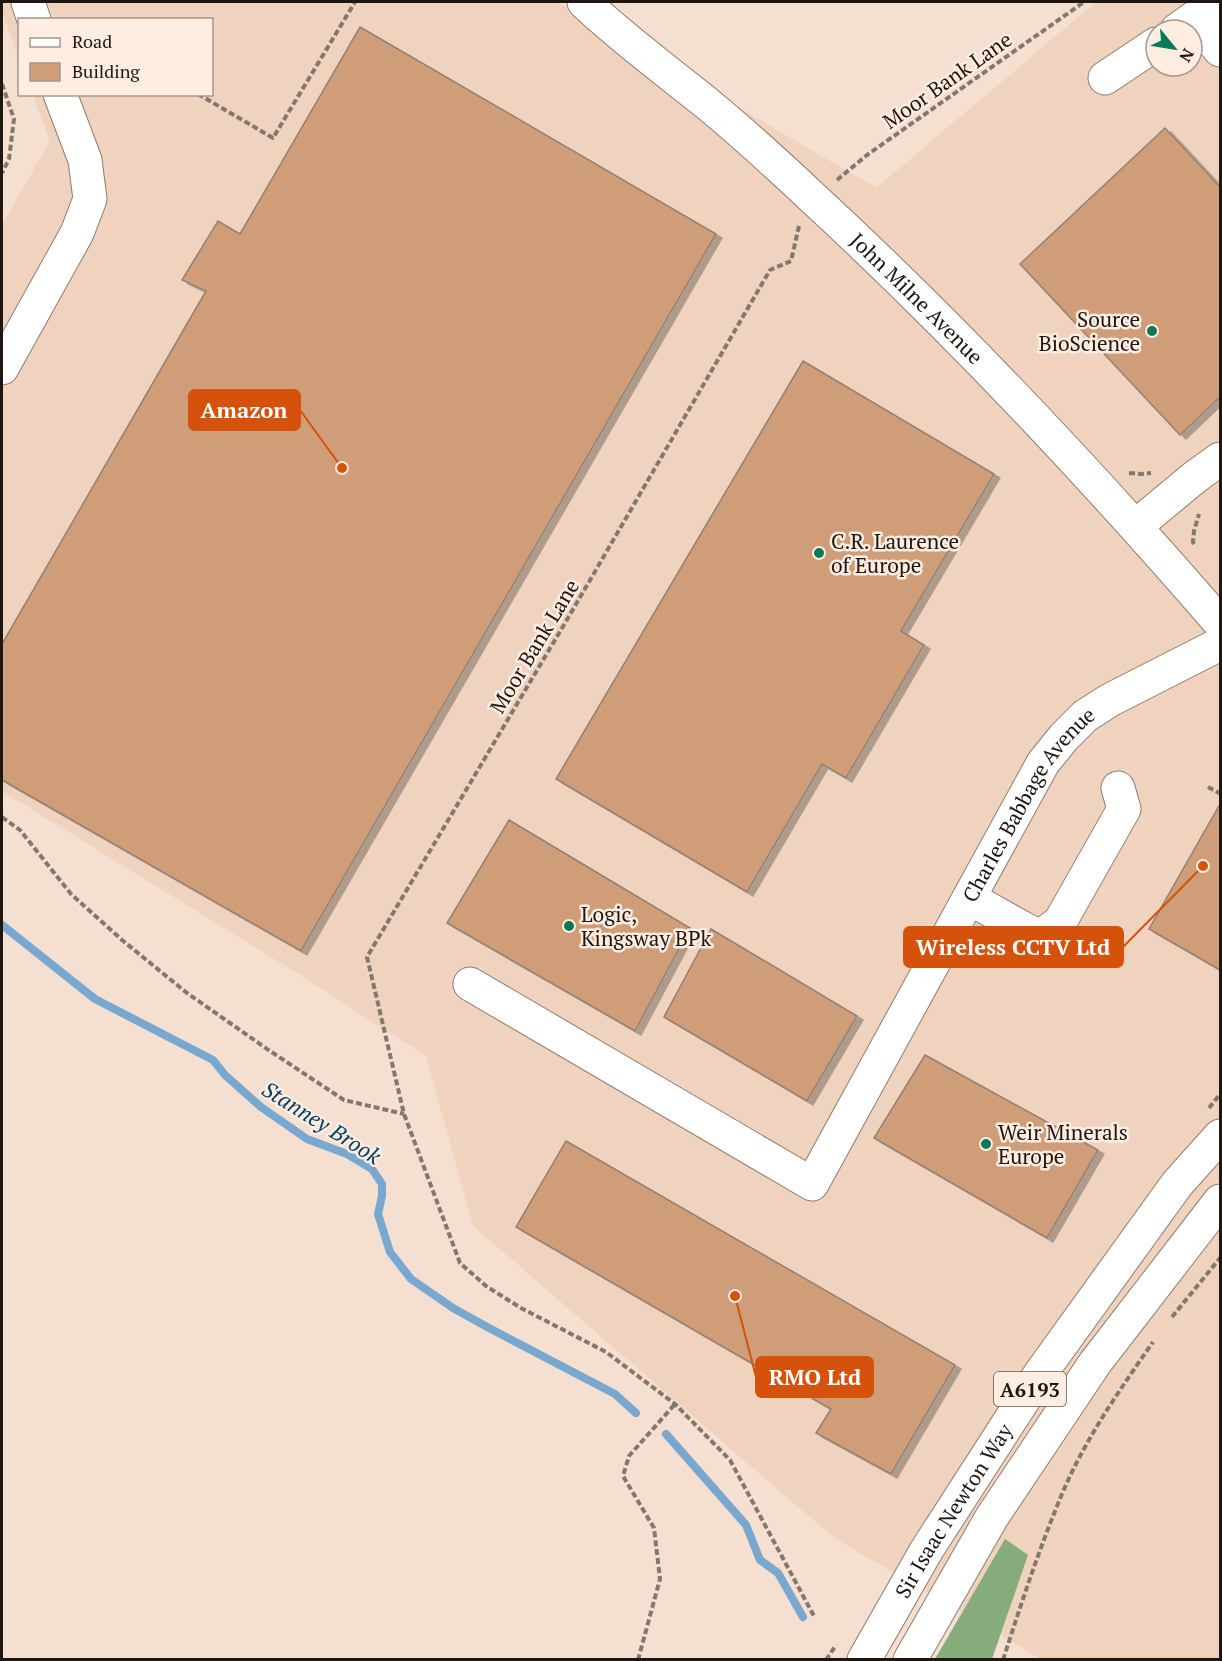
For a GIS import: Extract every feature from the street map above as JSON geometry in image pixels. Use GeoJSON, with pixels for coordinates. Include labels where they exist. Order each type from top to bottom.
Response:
{"type":"FeatureCollection","features":[{"type":"Feature","properties":{"kind":"main road"},"geometry":{"type":"LineString","coordinates":[[27,2],[33,18]]}},
{"type":"Feature","properties":{"kind":"main road","name":"John Milne Avenue"},"geometry":{"type":"LineString","coordinates":[[584,2],[768,156],[873,253],[1030,411],[1221,623]]}},
{"type":"Feature","properties":{"kind":"main road"},"geometry":{"type":"LineString","coordinates":[[1197,17],[1221,50]]}},
{"type":"Feature","properties":{"kind":"main road"},"geometry":{"type":"LineString","coordinates":[[1105,78],[1144,52]]}},
{"type":"Feature","properties":{"kind":"main road"},"geometry":{"type":"LineString","coordinates":[[2,368],[77,233],[90,199],[85,160],[61,96]]}},
{"type":"Feature","properties":{"kind":"main road"},"geometry":{"type":"LineString","coordinates":[[1136,526],[1195,477],[1221,459]]}},
{"type":"Feature","properties":{"kind":"main road","name":"Charles Babbage Avenue"},"geometry":{"type":"LineString","coordinates":[[470,984],[812,1184],[1043,763],[1085,716],[1110,700],[1221,644]]}},
{"type":"Feature","properties":{"kind":"main road"},"geometry":{"type":"LineString","coordinates":[[969,898],[1028,931],[1041,936],[1050,930],[1060,922],[1124,809],[1118,788]]}},
{"type":"Feature","properties":{"kind":"main road","name":"Sir Isaac Newton Way"},"geometry":{"type":"LineString","coordinates":[[864,1659],[926,1551],[1040,1374],[1178,1184],[1221,1136]]}},
{"type":"Feature","properties":{"kind":"main road","name":"Sir Isaac Newton Way"},"geometry":{"type":"LineString","coordinates":[[910,1659],[992,1517],[1095,1364],[1221,1201]]}},
{"type":"Feature","properties":{"kind":"path"},"geometry":{"type":"LineString","coordinates":[[201,96],[273,138],[355,2]]}},
{"type":"Feature","properties":{"kind":"path","name":"Moor Bank Lane"},"geometry":{"type":"LineString","coordinates":[[829,185],[867,155],[1084,2]]}},
{"type":"Feature","properties":{"kind":"path"},"geometry":{"type":"LineString","coordinates":[[2,84],[14,119],[9,159],[2,173]]}},
{"type":"Feature","properties":{"kind":"path","name":"Moor Bank Lane"},"geometry":{"type":"LineString","coordinates":[[404,1114],[367,957],[574,608],[770,270],[791,261],[800,223]]}},
{"type":"Feature","properties":{"kind":"path"},"geometry":{"type":"LineString","coordinates":[[1125,468],[1130,473],[1157,472]]}},
{"type":"Feature","properties":{"kind":"path"},"geometry":{"type":"LineString","coordinates":[[1198,549],[1193,543],[1201,509]]}},
{"type":"Feature","properties":{"kind":"path"},"geometry":{"type":"LineString","coordinates":[[1208,787],[1219,793],[1221,790]]}},
{"type":"Feature","properties":{"kind":"path"},"geometry":{"type":"LineString","coordinates":[[2,817],[20,830],[71,894],[122,940],[187,993],[344,1100],[404,1114],[460,1263],[486,1286],[520,1308],[606,1352],[675,1404],[730,1460],[815,1618]]}},
{"type":"Feature","properties":{"kind":"path"},"geometry":{"type":"LineString","coordinates":[[1172,1317],[1221,1258]]}},
{"type":"Feature","properties":{"kind":"path"},"geometry":{"type":"LineString","coordinates":[[1003,1659],[1027,1585],[1066,1486],[1105,1412],[1158,1334]]}},
{"type":"Feature","properties":{"kind":"path"},"geometry":{"type":"LineString","coordinates":[[638,1659],[660,1579],[654,1528],[623,1476],[629,1456],[675,1404]]}},
{"type":"Feature","properties":{"kind":"shaded area"},"geometry":{"type":"Polygon","coordinates":[[[2,2],[558,2],[876,188],[1096,2],[1220,2],[1220,1659],[1041,1659],[833,1537],[473,1226],[426,1056],[289,968],[2,791],[2,225],[50,141],[33,96],[213,96],[213,18],[18,18],[18,56],[2,11],[2,2]]]}},
{"type":"Feature","properties":{"kind":"green space"},"geometry":{"type":"Polygon","coordinates":[[[1005,1539],[1028,1555],[992,1659],[935,1659],[1005,1539]]]}},
{"type":"Feature","properties":{"kind":"building"},"geometry":{"type":"Polygon","coordinates":[[[360,27],[716,234],[301,951],[2,780],[2,644],[206,291],[182,280],[218,221],[240,234],[360,27]]]}},
{"type":"Feature","properties":{"kind":"building","name":"Source BioScience"},"geometry":{"type":"Polygon","coordinates":[[[1165,128],[1220,187],[1220,397],[1180,435],[1020,264],[1165,128]]]}},
{"type":"Feature","properties":{"kind":"building","name":"C.R. Laurence of Europe"},"geometry":{"type":"Polygon","coordinates":[[[803,361],[994,474],[901,631],[924,645],[846,778],[822,764],[747,892],[556,779],[803,361]]]}},
{"type":"Feature","properties":{"kind":"building"},"geometry":{"type":"Polygon","coordinates":[[[1220,804],[1220,970],[1149,929],[1220,804]]]}},
{"type":"Feature","properties":{"kind":"building","name":"Logic, Kingsway BPk"},"geometry":{"type":"Polygon","coordinates":[[[509,820],[690,928],[635,1031],[447,923],[509,820]]]}},
{"type":"Feature","properties":{"kind":"building","name":"Logic, Kingsway BPk"},"geometry":{"type":"Polygon","coordinates":[[[711,929],[857,1016],[807,1101],[664,1017],[711,929]]]}},
{"type":"Feature","properties":{"kind":"building","name":"Weir Minerals Europe"},"geometry":{"type":"Polygon","coordinates":[[[925,1055],[1098,1150],[1047,1238],[874,1138],[925,1055]]]}},
{"type":"Feature","properties":{"kind":"building"},"geometry":{"type":"Polygon","coordinates":[[[566,1141],[955,1365],[891,1474],[816,1433],[831,1409],[516,1227],[566,1141]]]}},
{"type":"Feature","properties":{"kind":"waterway","name":"Stanney Brook"},"geometry":{"type":"LineString","coordinates":[[2,925],[95,999],[213,1060],[225,1075],[261,1107],[307,1139],[347,1154],[372,1169],[382,1184],[378,1214],[390,1252],[411,1279],[453,1308],[615,1394],[636,1413]]}},
{"type":"Feature","properties":{"kind":"waterway","name":"Stanney Brook"},"geometry":{"type":"LineString","coordinates":[[666,1434],[746,1525],[760,1560],[778,1573],[803,1617]]}},
{"type":"Feature","properties":{"kind":"place","name":"Source BioScience"},"geometry":{"type":"Point","coordinates":[1152,331]}},
{"type":"Feature","properties":{"kind":"place","name":"Amazon"},"geometry":{"type":"Point","coordinates":[342,468]}},
{"type":"Feature","properties":{"kind":"place","name":"C.R. Laurence of Europe"},"geometry":{"type":"Point","coordinates":[819,553]}},
{"type":"Feature","properties":{"kind":"place","name":"Wireless CCTV Ltd"},"geometry":{"type":"Point","coordinates":[1203,866]}},
{"type":"Feature","properties":{"kind":"place","name":"Logic, Kingsway BPk"},"geometry":{"type":"Point","coordinates":[569,926]}},
{"type":"Feature","properties":{"kind":"place","name":"Weir Minerals Europe"},"geometry":{"type":"Point","coordinates":[986,1144]}},
{"type":"Feature","properties":{"kind":"place","name":"RMO Ltd"},"geometry":{"type":"Point","coordinates":[735,1296]}}]}
